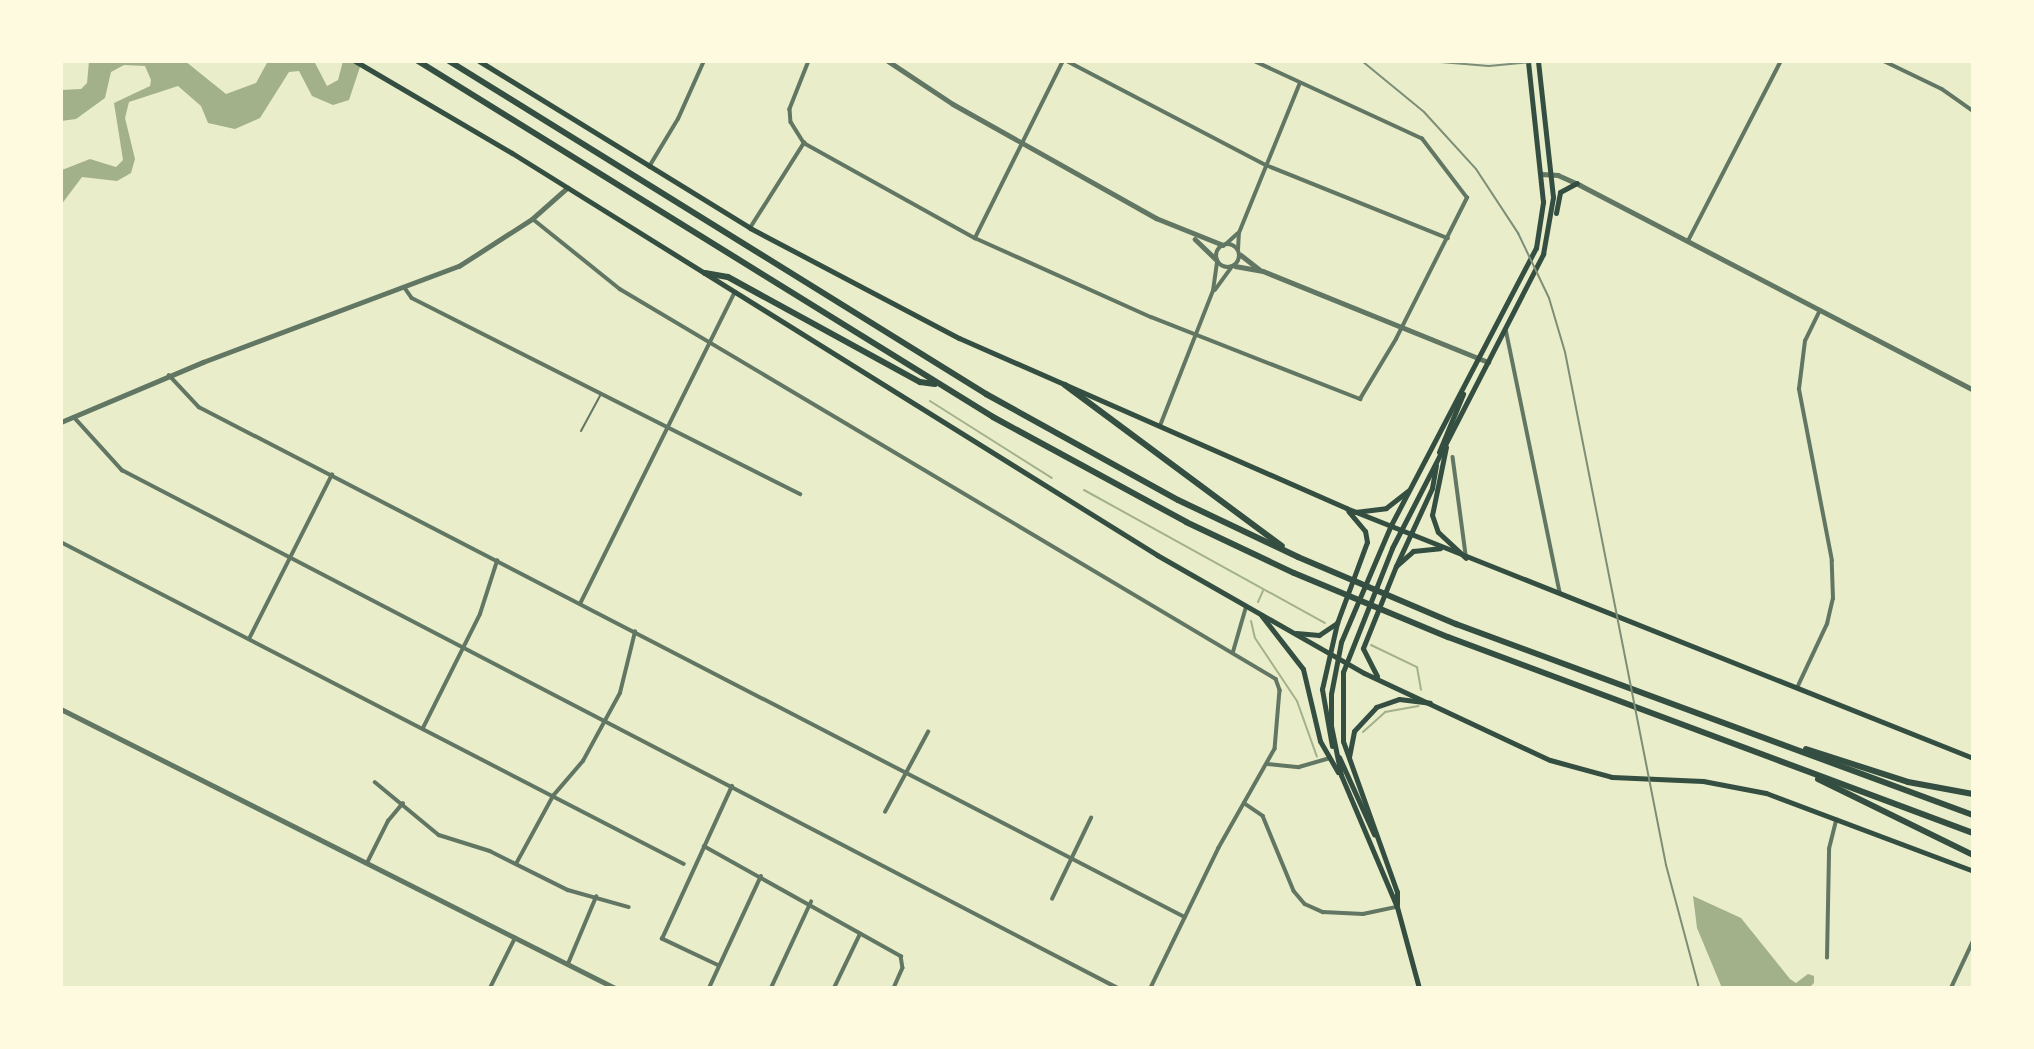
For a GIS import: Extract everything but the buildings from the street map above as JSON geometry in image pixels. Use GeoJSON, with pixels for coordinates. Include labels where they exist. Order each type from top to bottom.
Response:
{"type":"FeatureCollection","features":[{"type":"Feature","properties":{"kind":"highway"},"geometry":{"type":"LineString","coordinates":[[418,61],[941,385],[1137,497],[1391,615],[1973,833]]}},
{"type":"Feature","properties":{"kind":"highway"},"geometry":{"type":"LineString","coordinates":[[451,62],[1020,414],[1139,480],[1298,557],[1405,603],[1973,815]]}},
{"type":"Feature","properties":{"kind":"highway"},"geometry":{"type":"LineString","coordinates":[[705,273],[728,277],[920,382],[941,385]]}},
{"type":"Feature","properties":{"kind":"highway"},"geometry":{"type":"LineString","coordinates":[[1065,385],[1298,557]]}},
{"type":"Feature","properties":{"kind":"highway"},"geometry":{"type":"LineString","coordinates":[[1762,737],[1908,782],[1973,794]]}},
{"type":"Feature","properties":{"kind":"highway"},"geometry":{"type":"LineString","coordinates":[[1798,768],[1973,855]]}},
{"type":"Feature","properties":{"kind":"main road"},"geometry":{"type":"LineString","coordinates":[[355,61],[567,188],[1246,607],[1345,663],[1579,770],[1634,779],[1742,788],[1836,818],[1973,871]]}},
{"type":"Feature","properties":{"kind":"main road"},"geometry":{"type":"LineString","coordinates":[[479,61],[750,228],[871,295],[1159,428],[1355,512],[1973,758]]}},
{"type":"Feature","properties":{"kind":"main road"},"geometry":{"type":"LineString","coordinates":[[1419,988],[1397,907],[1340,775],[1330,711],[1337,657],[1391,525],[1536,248],[1542,220],[1541,174],[1528,61]]}},
{"type":"Feature","properties":{"kind":"main road"},"geometry":{"type":"LineString","coordinates":[[1538,61],[1551,173],[1550,226]]}},
{"type":"Feature","properties":{"kind":"main road"},"geometry":{"type":"LineString","coordinates":[[1397,907],[1397,892],[1349,763],[1340,721],[1345,663],[1401,529],[1537,270],[1560,192],[1577,183]]}},
{"type":"Feature","properties":{"kind":"main road"},"geometry":{"type":"LineString","coordinates":[[1378,676],[1363,648],[1410,533],[1432,488],[1436,462],[1464,387]]}},
{"type":"Feature","properties":{"kind":"main road"},"geometry":{"type":"LineString","coordinates":[[1446,443],[1432,515],[1438,532],[1466,558]]}},
{"type":"Feature","properties":{"kind":"main road"},"geometry":{"type":"LineString","coordinates":[[1355,512],[1386,508],[1413,486]]}},
{"type":"Feature","properties":{"kind":"main road"},"geometry":{"type":"LineString","coordinates":[[1346,508],[1365,531],[1367,542],[1327,652],[1323,710],[1336,753],[1378,838]]}},
{"type":"Feature","properties":{"kind":"main road"},"geometry":{"type":"LineString","coordinates":[[1396,566],[1413,551],[1443,548]]}},
{"type":"Feature","properties":{"kind":"main road"},"geometry":{"type":"LineString","coordinates":[[1261,615],[1303,669],[1328,760],[1340,775]]}},
{"type":"Feature","properties":{"kind":"main road"},"geometry":{"type":"LineString","coordinates":[[1290,631],[1319,635],[1337,623]]}},
{"type":"Feature","properties":{"kind":"main road"},"geometry":{"type":"LineString","coordinates":[[1349,763],[1354,731],[1376,707],[1399,699],[1430,704]]}},
{"type":"Feature","properties":{"kind":"street"},"geometry":{"type":"LineString","coordinates":[[649,167],[678,119],[704,61]]}},
{"type":"Feature","properties":{"kind":"street"},"geometry":{"type":"LineString","coordinates":[[809,61],[790,109],[791,122],[804,144],[975,238],[1151,317],[1356,400],[1368,392],[1468,198],[1422,139],[1299,85],[1253,61]]}},
{"type":"Feature","properties":{"kind":"street"},"geometry":{"type":"LineString","coordinates":[[888,61],[1023,145],[1191,236],[1239,251],[1263,271]]}},
{"type":"Feature","properties":{"kind":"street"},"geometry":{"type":"LineString","coordinates":[[975,238],[1065,61],[1265,165],[1448,239]]}},
{"type":"Feature","properties":{"kind":"street"},"geometry":{"type":"LineString","coordinates":[[1688,241],[1781,61]]}},
{"type":"Feature","properties":{"kind":"street"},"geometry":{"type":"LineString","coordinates":[[1884,61],[1941,89],[1973,111]]}},
{"type":"Feature","properties":{"kind":"street"},"geometry":{"type":"LineString","coordinates":[[1213,291],[1233,267],[1239,251],[1239,233],[1299,85]]}},
{"type":"Feature","properties":{"kind":"street"},"geometry":{"type":"LineString","coordinates":[[750,228],[804,144]]}},
{"type":"Feature","properties":{"kind":"street"},"geometry":{"type":"LineString","coordinates":[[1541,174],[1551,173],[1577,183],[1973,390]]}},
{"type":"Feature","properties":{"kind":"street"},"geometry":{"type":"LineString","coordinates":[[61,422],[169,375],[459,266],[532,219],[567,188]]}},
{"type":"Feature","properties":{"kind":"street"},"geometry":{"type":"LineString","coordinates":[[532,219],[620,289],[1233,652],[1279,684],[1279,737],[1268,764],[1244,803],[1151,988]]}},
{"type":"Feature","properties":{"kind":"street"},"geometry":{"type":"LineString","coordinates":[[1159,428],[1213,291],[1217,261],[1224,245],[1239,233]]}},
{"type":"Feature","properties":{"kind":"street"},"geometry":{"type":"LineString","coordinates":[[1191,236],[1217,261],[1233,267],[1263,271],[1488,362]]}},
{"type":"Feature","properties":{"kind":"street"},"geometry":{"type":"LineString","coordinates":[[405,288],[412,298],[800,494]]}},
{"type":"Feature","properties":{"kind":"street"},"geometry":{"type":"LineString","coordinates":[[580,604],[666,426],[735,292]]}},
{"type":"Feature","properties":{"kind":"street"},"geometry":{"type":"LineString","coordinates":[[1797,688],[1827,624],[1833,599],[1832,561],[1799,389],[1805,341],[1820,309]]}},
{"type":"Feature","properties":{"kind":"street"},"geometry":{"type":"LineString","coordinates":[[1506,329],[1560,593]]}},
{"type":"Feature","properties":{"kind":"street"},"geometry":{"type":"LineString","coordinates":[[169,375],[200,407],[1185,917]]}},
{"type":"Feature","properties":{"kind":"street"},"geometry":{"type":"LineString","coordinates":[[73,416],[122,470],[606,718],[1118,988]]}},
{"type":"Feature","properties":{"kind":"street"},"geometry":{"type":"LineString","coordinates":[[1453,457],[1466,558]]}},
{"type":"Feature","properties":{"kind":"street"},"geometry":{"type":"LineString","coordinates":[[249,639],[332,475]]}},
{"type":"Feature","properties":{"kind":"street"},"geometry":{"type":"LineString","coordinates":[[61,542],[684,864]]}},
{"type":"Feature","properties":{"kind":"street"},"geometry":{"type":"LineString","coordinates":[[422,729],[488,595],[496,561]]}},
{"type":"Feature","properties":{"kind":"street"},"geometry":{"type":"LineString","coordinates":[[1233,652],[1246,607]]}},
{"type":"Feature","properties":{"kind":"street"},"geometry":{"type":"LineString","coordinates":[[516,864],[553,796],[583,761],[606,718],[625,680],[635,632]]}},
{"type":"Feature","properties":{"kind":"street"},"geometry":{"type":"LineString","coordinates":[[61,709],[615,988]]}},
{"type":"Feature","properties":{"kind":"street"},"geometry":{"type":"LineString","coordinates":[[885,812],[928,732]]}},
{"type":"Feature","properties":{"kind":"street"},"geometry":{"type":"LineString","coordinates":[[1268,764],[1299,767],[1328,760],[1336,753]]}},
{"type":"Feature","properties":{"kind":"street"},"geometry":{"type":"LineString","coordinates":[[375,782],[439,835],[516,864],[554,884],[629,907]]}},
{"type":"Feature","properties":{"kind":"street"},"geometry":{"type":"LineString","coordinates":[[719,967],[662,939],[733,785]]}},
{"type":"Feature","properties":{"kind":"street"},"geometry":{"type":"LineString","coordinates":[[367,863],[388,821],[403,803]]}},
{"type":"Feature","properties":{"kind":"street"},"geometry":{"type":"LineString","coordinates":[[1244,803],[1263,817],[1294,891],[1305,904],[1323,912],[1351,914],[1397,907]]}},
{"type":"Feature","properties":{"kind":"street"},"geometry":{"type":"LineString","coordinates":[[1052,899],[1091,818]]}},
{"type":"Feature","properties":{"kind":"street"},"geometry":{"type":"LineString","coordinates":[[1827,958],[1829,849],[1836,818]]}},
{"type":"Feature","properties":{"kind":"street"},"geometry":{"type":"LineString","coordinates":[[705,846],[811,902],[904,961],[894,988]]}},
{"type":"Feature","properties":{"kind":"street"},"geometry":{"type":"LineString","coordinates":[[709,988],[761,876]]}},
{"type":"Feature","properties":{"kind":"street"},"geometry":{"type":"LineString","coordinates":[[568,964],[596,897]]}},
{"type":"Feature","properties":{"kind":"street"},"geometry":{"type":"LineString","coordinates":[[771,988],[811,902]]}},
{"type":"Feature","properties":{"kind":"street"},"geometry":{"type":"LineString","coordinates":[[834,988],[860,934]]}},
{"type":"Feature","properties":{"kind":"street"},"geometry":{"type":"LineString","coordinates":[[490,988],[515,937]]}},
{"type":"Feature","properties":{"kind":"street"},"geometry":{"type":"LineString","coordinates":[[1951,988],[1973,941]]}},
{"type":"Feature","properties":{"kind":"lane"},"geometry":{"type":"LineString","coordinates":[[581,431],[602,393]]}},
{"type":"Feature","properties":{"kind":"shaded area"},"geometry":{"type":"Polygon","coordinates":[[[89,61],[185,61],[226,94],[256,83],[268,61],[314,61],[327,86],[338,80],[343,61],[360,61],[360,67],[349,100],[333,105],[312,96],[299,71],[289,72],[260,118],[235,129],[208,123],[201,106],[178,86],[129,102],[125,118],[135,159],[131,173],[117,181],[82,177],[61,205],[62,170],[90,159],[116,167],[123,160],[114,103],[150,86],[151,80],[145,66],[124,65],[111,72],[105,98],[76,119],[61,121],[61,90],[81,89],[87,83],[89,61]]]}},
{"type":"Feature","properties":{"kind":"shaded area"},"geometry":{"type":"Polygon","coordinates":[[[1693,896],[1741,918],[1790,979],[1796,983],[1808,974],[1814,976],[1814,983],[1809,988],[1722,988],[1697,928],[1693,896]]]}},
{"type":"Feature","properties":{"kind":"waterway"},"geometry":{"type":"LineString","coordinates":[[930,401],[1052,478]]}},
{"type":"Feature","properties":{"kind":"waterway"},"geometry":{"type":"LineString","coordinates":[[1084,490],[1325,623]]}},
{"type":"Feature","properties":{"kind":"waterway"},"geometry":{"type":"LineString","coordinates":[[1258,602],[1263,591]]}},
{"type":"Feature","properties":{"kind":"waterway"},"geometry":{"type":"LineString","coordinates":[[1251,621],[1255,638],[1297,701],[1317,757]]}},
{"type":"Feature","properties":{"kind":"waterway"},"geometry":{"type":"LineString","coordinates":[[1371,645],[1417,667],[1421,690]]}},
{"type":"Feature","properties":{"kind":"waterway"},"geometry":{"type":"LineString","coordinates":[[1363,732],[1385,712],[1418,706]]}},
{"type":"Feature","properties":{"kind":"railway"},"geometry":{"type":"LineString","coordinates":[[1362,61],[1424,112],[1476,169],[1518,233],[1549,298],[1565,352],[1666,865],[1699,988]]}},
{"type":"Feature","properties":{"kind":"railway"},"geometry":{"type":"LineString","coordinates":[[1428,61],[1489,66],[1543,61]]}}]}
